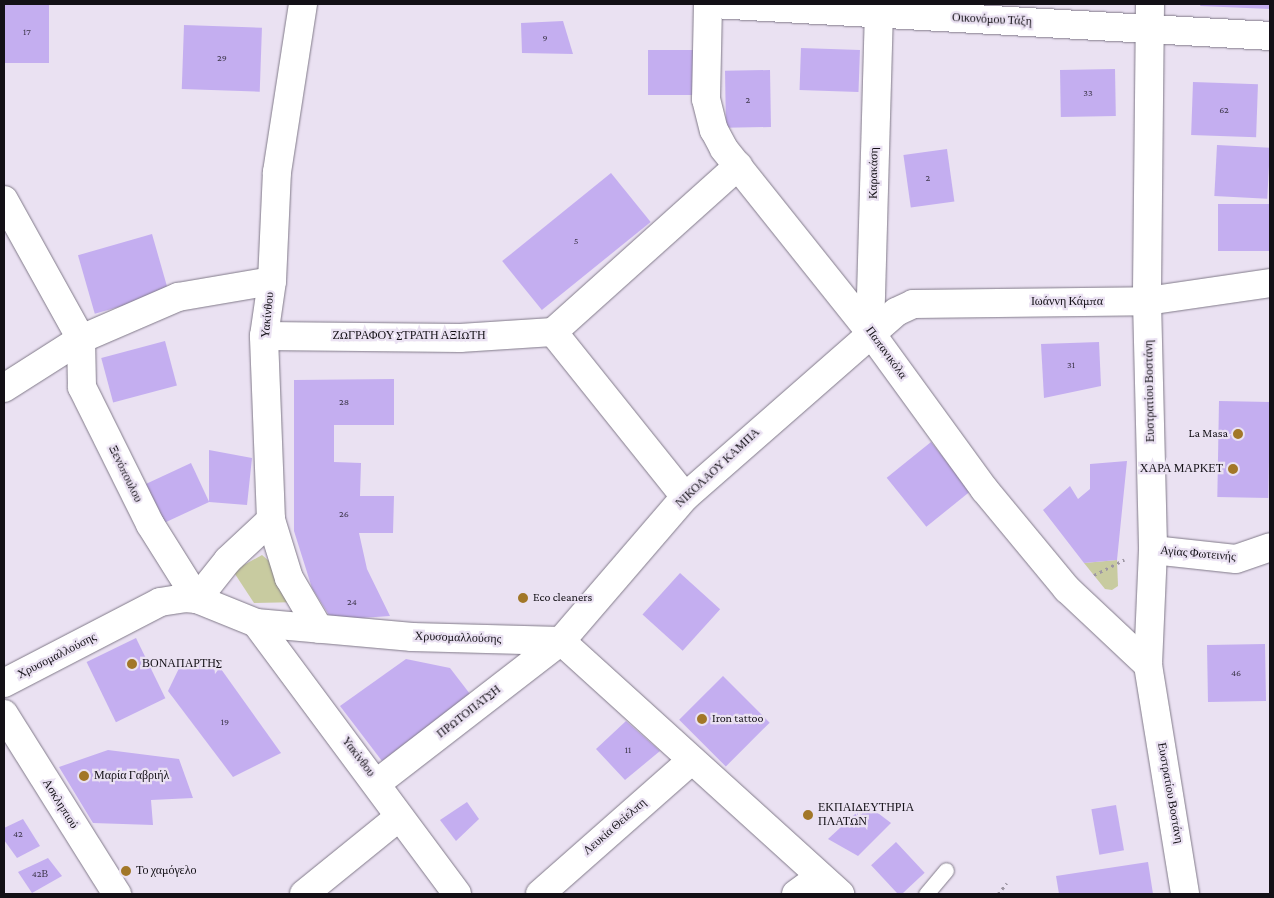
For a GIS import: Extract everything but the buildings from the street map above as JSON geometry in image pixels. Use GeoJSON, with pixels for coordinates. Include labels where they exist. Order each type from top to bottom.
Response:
{"type":"FeatureCollection","features":[{"type":"Feature","properties":{"kind":"street","name":"Υακίνθου"},"geometry":{"type":"LineString","coordinates":[[303,4],[277,172],[272,281],[264,336],[271,520],[289,578],[319,629]]}},
{"type":"Feature","properties":{"kind":"street","name":"Παπανικόλα"},"geometry":{"type":"LineString","coordinates":[[708,4],[706,99],[714,130],[738,166],[870,332],[985,490],[1067,589],[1148,665]]}},
{"type":"Feature","properties":{"kind":"street","name":"Οικονόμου Τάξη"},"geometry":{"type":"LineString","coordinates":[[714,4],[879,15],[1150,16],[1270,36]]}},
{"type":"Feature","properties":{"kind":"street","name":"Καρακάση"},"geometry":{"type":"LineString","coordinates":[[870,332],[879,15]]}},
{"type":"Feature","properties":{"kind":"street","name":"Ευστρατίου Βοστάνη"},"geometry":{"type":"LineString","coordinates":[[1150,16],[1147,301],[1153,550],[1148,665],[1185,894]]}},
{"type":"Feature","properties":{"kind":"street"},"geometry":{"type":"LineString","coordinates":[[685,497],[552,332],[738,166]]}},
{"type":"Feature","properties":{"kind":"street"},"geometry":{"type":"LineString","coordinates":[[4,200],[81,339]]}},
{"type":"Feature","properties":{"kind":"street"},"geometry":{"type":"LineString","coordinates":[[4,388],[81,339],[178,298],[272,281]]}},
{"type":"Feature","properties":{"kind":"street","name":"Ιωάννη Κάμπα"},"geometry":{"type":"LineString","coordinates":[[870,332],[913,304],[1147,301],[1270,283]]}},
{"type":"Feature","properties":{"kind":"street","name":"ΖΩΓΡΑΦΟΥ ΣΤΡΑΤΗ ΑΞΙΩΤΗ"},"geometry":{"type":"LineString","coordinates":[[264,336],[460,338],[552,332]]}},
{"type":"Feature","properties":{"kind":"street","name":"ΝΙΚΟΛΑΟΥ ΚΑΜΠΑ"},"geometry":{"type":"LineString","coordinates":[[561,641],[685,497],[870,332]]}},
{"type":"Feature","properties":{"kind":"street","name":"Ξενόπουλου"},"geometry":{"type":"LineString","coordinates":[[81,339],[82,387],[150,524],[198,599]]}},
{"type":"Feature","properties":{"kind":"street"},"geometry":{"type":"LineString","coordinates":[[198,599],[221,567],[271,520]]}},
{"type":"Feature","properties":{"kind":"street","name":"Αγίας Φωτεινής"},"geometry":{"type":"LineString","coordinates":[[1153,550],[1236,559],[1270,547]]}},
{"type":"Feature","properties":{"kind":"street","name":"Χρυσομαλλούσης"},"geometry":{"type":"LineString","coordinates":[[4,683],[160,602],[198,599],[256,623],[412,637],[561,641]]}},
{"type":"Feature","properties":{"kind":"street","name":"Υακίνθου"},"geometry":{"type":"LineString","coordinates":[[256,623],[377,783],[457,894]]}},
{"type":"Feature","properties":{"kind":"street"},"geometry":{"type":"LineString","coordinates":[[561,641],[818,878],[840,894]]}},
{"type":"Feature","properties":{"kind":"street","name":"ΠΡΩΤΟΠΑΤΣΗ"},"geometry":{"type":"LineString","coordinates":[[377,783],[561,641]]}},
{"type":"Feature","properties":{"kind":"street","name":"Ασκληπιού"},"geometry":{"type":"LineString","coordinates":[[4,714],[117,894]]}},
{"type":"Feature","properties":{"kind":"street","name":"Λευκία Θείελπη"},"geometry":{"type":"LineString","coordinates":[[540,894],[691,761]]}},
{"type":"Feature","properties":{"kind":"street"},"geometry":{"type":"LineString","coordinates":[[304,894],[400,816]]}},
{"type":"Feature","properties":{"kind":"street"},"geometry":{"type":"LineString","coordinates":[[796,894],[818,878]]}},
{"type":"Feature","properties":{"kind":"lane"},"geometry":{"type":"LineString","coordinates":[[926,894],[946,870]]}},
{"type":"Feature","properties":{"kind":"path"},"geometry":{"type":"LineString","coordinates":[[1067,589],[1118,562],[1153,550]]}},
{"type":"Feature","properties":{"kind":"path"},"geometry":{"type":"LineString","coordinates":[[998,894],[1007,883]]}},
{"type":"Feature","properties":{"kind":"green space"},"geometry":{"type":"Polygon","coordinates":[[[262,555],[289,578],[301,602],[254,603],[233,571],[262,555]]]}},
{"type":"Feature","properties":{"kind":"green space"},"geometry":{"type":"Polygon","coordinates":[[[1117,560],[1118,586],[1112,590],[1105,589],[1084,563],[1117,560]]]}},
{"type":"Feature","properties":{"kind":"place","name":"La Masa"},"geometry":{"type":"Point","coordinates":[1238,434]}},
{"type":"Feature","properties":{"kind":"place","name":"ΧΑΡΑ ΜΑΡΚΕΤ"},"geometry":{"type":"Point","coordinates":[1233,469]}},
{"type":"Feature","properties":{"kind":"place","name":"Eco cleaners"},"geometry":{"type":"Point","coordinates":[523,598]}},
{"type":"Feature","properties":{"kind":"place","name":"ΒΟΝΑΠΑΡΤΗΣ"},"geometry":{"type":"Point","coordinates":[132,664]}},
{"type":"Feature","properties":{"kind":"place","name":"Iron tattoo"},"geometry":{"type":"Point","coordinates":[702,719]}},
{"type":"Feature","properties":{"kind":"place","name":"Μαρία Γαβριήλ"},"geometry":{"type":"Point","coordinates":[84,776]}},
{"type":"Feature","properties":{"kind":"place","name":"ΕΚΠΑΙΔΕΥΤΗΡΙΑ ΠΛΑΤΩΝ"},"geometry":{"type":"Point","coordinates":[808,815]}},
{"type":"Feature","properties":{"kind":"place","name":"Το χαμόγελο"},"geometry":{"type":"Point","coordinates":[126,871]}}]}
